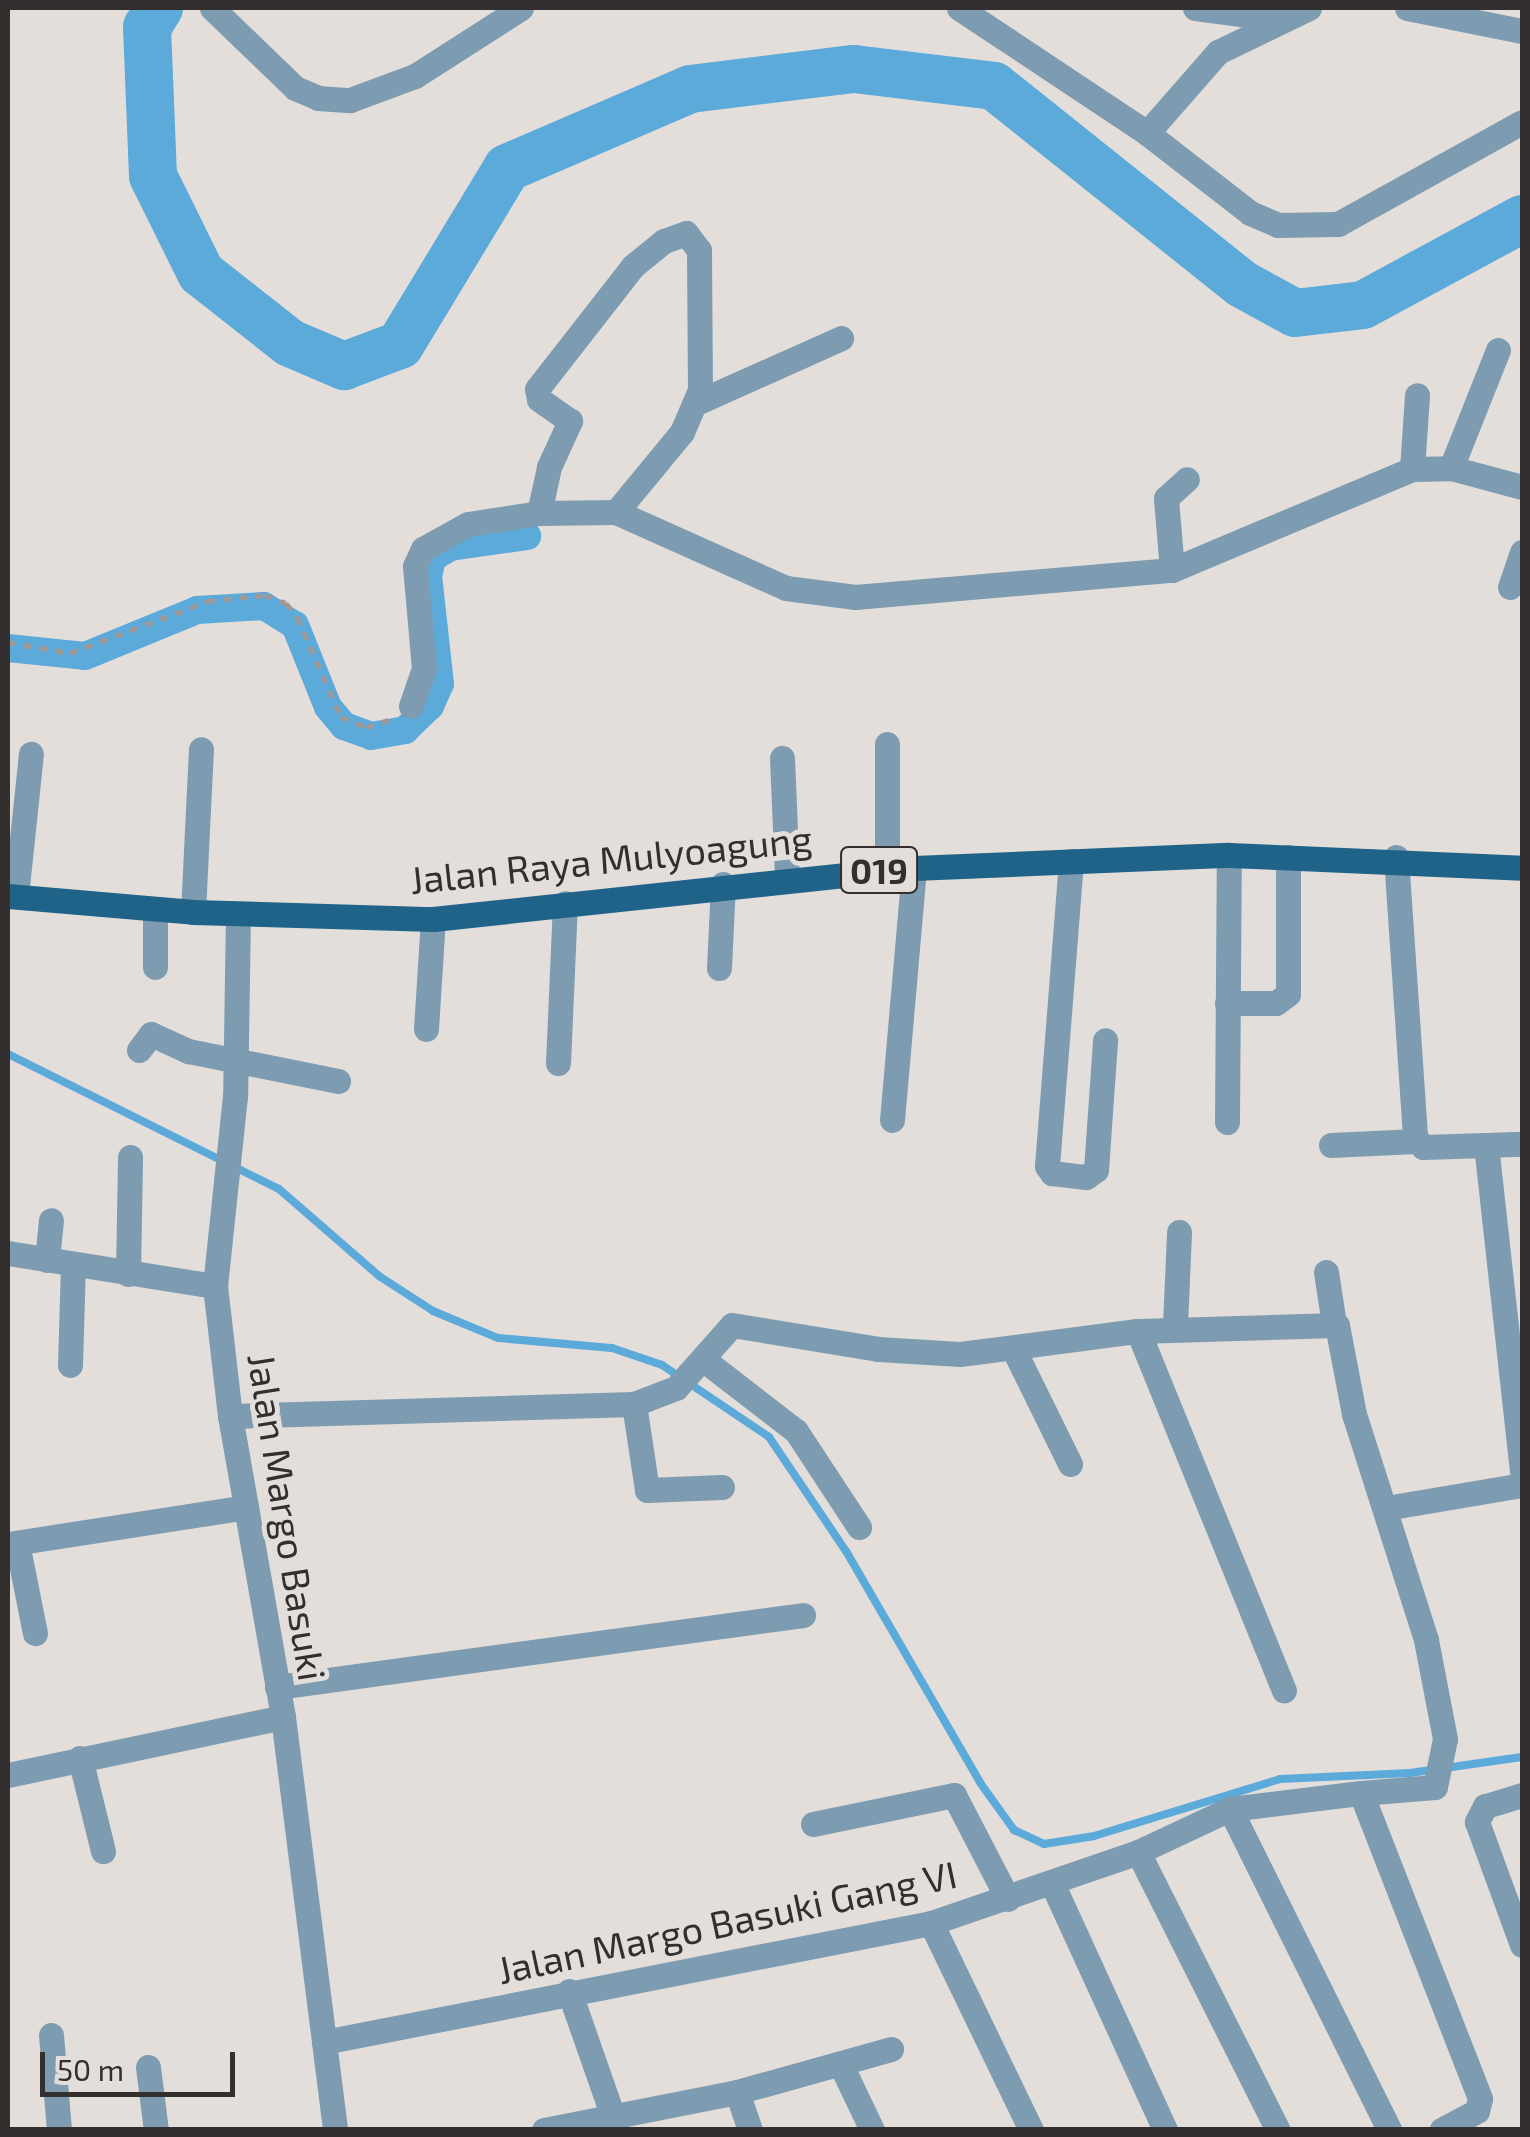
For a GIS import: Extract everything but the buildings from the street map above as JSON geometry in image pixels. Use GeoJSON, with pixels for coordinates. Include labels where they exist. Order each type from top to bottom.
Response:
{"type":"FeatureCollection","features":[{"type":"Feature","properties":{"kind":"main road","name":"Jalan Raya Mulyoagung"},"geometry":{"type":"LineString","coordinates":[[12,896],[155,910],[433,919],[723,884],[914,868],[1229,855],[1396,857],[1522,868]]}},
{"type":"Feature","properties":{"kind":"street"},"geometry":{"type":"LineString","coordinates":[[218,13],[295,88],[318,98],[350,100],[415,76],[522,8]]}},
{"type":"Feature","properties":{"kind":"street"},"geometry":{"type":"LineString","coordinates":[[959,8],[1147,133],[1250,213],[1307,228],[1370,210],[1522,122]]}},
{"type":"Feature","properties":{"kind":"street"},"geometry":{"type":"LineString","coordinates":[[1195,8],[1277,19]]}},
{"type":"Feature","properties":{"kind":"street"},"geometry":{"type":"LineString","coordinates":[[1147,133],[1218,52],[1277,19],[1309,8]]}},
{"type":"Feature","properties":{"kind":"street"},"geometry":{"type":"LineString","coordinates":[[1406,8],[1522,31]]}},
{"type":"Feature","properties":{"kind":"street"},"geometry":{"type":"LineString","coordinates":[[539,513],[549,467],[570,420],[539,399],[537,390],[633,266],[677,234],[694,237],[699,250],[702,364],[696,403],[682,432],[616,512]]}},
{"type":"Feature","properties":{"kind":"street"},"geometry":{"type":"LineString","coordinates":[[696,403],[841,338]]}},
{"type":"Feature","properties":{"kind":"street"},"geometry":{"type":"LineString","coordinates":[[1451,468],[1498,350]]}},
{"type":"Feature","properties":{"kind":"street"},"geometry":{"type":"LineString","coordinates":[[1412,469],[1417,395]]}},
{"type":"Feature","properties":{"kind":"street"},"geometry":{"type":"LineString","coordinates":[[411,706],[424,670],[413,588],[422,549],[468,524],[539,513],[616,512],[748,573],[820,597],[1172,570],[1412,469],[1451,468],[1522,488]]}},
{"type":"Feature","properties":{"kind":"street"},"geometry":{"type":"LineString","coordinates":[[1172,570],[1166,498],[1188,479]]}},
{"type":"Feature","properties":{"kind":"street"},"geometry":{"type":"LineString","coordinates":[[1510,587],[1522,552]]}},
{"type":"Feature","properties":{"kind":"street"},"geometry":{"type":"LineString","coordinates":[[886,870],[888,744]]}},
{"type":"Feature","properties":{"kind":"street"},"geometry":{"type":"LineString","coordinates":[[193,912],[201,750]]}},
{"type":"Feature","properties":{"kind":"street"},"geometry":{"type":"LineString","coordinates":[[12,896],[31,754]]}},
{"type":"Feature","properties":{"kind":"street"},"geometry":{"type":"LineString","coordinates":[[782,758],[787,879]]}},
{"type":"Feature","properties":{"kind":"street"},"geometry":{"type":"LineString","coordinates":[[1228,1122],[1229,855]]}},
{"type":"Feature","properties":{"kind":"street"},"geometry":{"type":"LineString","coordinates":[[1227,1003],[1276,1003],[1288,994],[1288,857]]}},
{"type":"Feature","properties":{"kind":"street"},"geometry":{"type":"LineString","coordinates":[[1396,857],[1416,1141]]}},
{"type":"Feature","properties":{"kind":"street"},"geometry":{"type":"LineString","coordinates":[[1071,861],[1047,1166],[1052,1173],[1086,1177],[1096,1170],[1104,1040]]}},
{"type":"Feature","properties":{"kind":"street"},"geometry":{"type":"LineString","coordinates":[[892,1120],[914,868]]}},
{"type":"Feature","properties":{"kind":"street"},"geometry":{"type":"LineString","coordinates":[[718,968],[723,884]]}},
{"type":"Feature","properties":{"kind":"street"},"geometry":{"type":"LineString","coordinates":[[558,1063],[565,903]]}},
{"type":"Feature","properties":{"kind":"street"},"geometry":{"type":"LineString","coordinates":[[155,910],[155,967]]}},
{"type":"Feature","properties":{"kind":"street","name":"Jalan Margo Basuki"},"geometry":{"type":"LineString","coordinates":[[238,914],[237,1058],[214,1286],[230,1416],[283,1717],[335,2130]]}},
{"type":"Feature","properties":{"kind":"street"},"geometry":{"type":"LineString","coordinates":[[426,1029],[433,919]]}},
{"type":"Feature","properties":{"kind":"street"},"geometry":{"type":"LineString","coordinates":[[138,1050],[148,1034],[188,1051],[338,1081]]}},
{"type":"Feature","properties":{"kind":"street"},"geometry":{"type":"LineString","coordinates":[[1331,1145],[1416,1141],[1423,1147],[1522,1144]]}},
{"type":"Feature","properties":{"kind":"street"},"geometry":{"type":"LineString","coordinates":[[1486,1146],[1514,1358],[1522,1471]]}},
{"type":"Feature","properties":{"kind":"street"},"geometry":{"type":"LineString","coordinates":[[128,1274],[130,1157]]}},
{"type":"Feature","properties":{"kind":"street"},"geometry":{"type":"LineString","coordinates":[[47,1260],[51,1220]]}},
{"type":"Feature","properties":{"kind":"street"},"geometry":{"type":"LineString","coordinates":[[1174,1325],[1179,1232]]}},
{"type":"Feature","properties":{"kind":"street"},"geometry":{"type":"LineString","coordinates":[[8,1253],[214,1286]]}},
{"type":"Feature","properties":{"kind":"street"},"geometry":{"type":"LineString","coordinates":[[70,1365],[73,1265]]}},
{"type":"Feature","properties":{"kind":"street"},"geometry":{"type":"LineString","coordinates":[[1326,1272],[1334,1324],[1386,1508],[1522,1486]]}},
{"type":"Feature","properties":{"kind":"street"},"geometry":{"type":"LineString","coordinates":[[230,1416],[634,1404],[676,1388],[732,1326],[909,1352],[1014,1350],[1174,1325],[1334,1324]]}},
{"type":"Feature","properties":{"kind":"street"},"geometry":{"type":"LineString","coordinates":[[1138,1331],[1284,1690]]}},
{"type":"Feature","properties":{"kind":"street"},"geometry":{"type":"LineString","coordinates":[[1014,1350],[1070,1464]]}},
{"type":"Feature","properties":{"kind":"street"},"geometry":{"type":"LineString","coordinates":[[702,1362],[796,1432],[858,1527]]}},
{"type":"Feature","properties":{"kind":"street"},"geometry":{"type":"LineString","coordinates":[[634,1404],[647,1490],[722,1487]]}},
{"type":"Feature","properties":{"kind":"street"},"geometry":{"type":"LineString","coordinates":[[35,1632],[12,1543],[246,1506]]}},
{"type":"Feature","properties":{"kind":"street","name":"Jalan Margo Basuki Gang VI"},"geometry":{"type":"LineString","coordinates":[[324,2042],[931,1923],[1138,1852],[1230,1809],[1360,1793],[1424,1790],[1438,1782],[1445,1748],[1426,1640],[1386,1508]]}},
{"type":"Feature","properties":{"kind":"street"},"geometry":{"type":"LineString","coordinates":[[278,1687],[803,1615]]}},
{"type":"Feature","properties":{"kind":"street"},"geometry":{"type":"LineString","coordinates":[[8,1775],[80,1758],[170,1751],[283,1717]]}},
{"type":"Feature","properties":{"kind":"street"},"geometry":{"type":"LineString","coordinates":[[80,1758],[103,1851]]}},
{"type":"Feature","properties":{"kind":"street"},"geometry":{"type":"LineString","coordinates":[[1360,1793],[1480,2098],[1477,2111],[1442,2130]]}},
{"type":"Feature","properties":{"kind":"street"},"geometry":{"type":"LineString","coordinates":[[813,1824],[954,1795],[1008,1899]]}},
{"type":"Feature","properties":{"kind":"street"},"geometry":{"type":"LineString","coordinates":[[1522,1795],[1484,1806],[1477,1822],[1522,1945]]}},
{"type":"Feature","properties":{"kind":"street"},"geometry":{"type":"LineString","coordinates":[[1230,1809],[1389,2130]]}},
{"type":"Feature","properties":{"kind":"street"},"geometry":{"type":"LineString","coordinates":[[1138,1852],[1278,2130]]}},
{"type":"Feature","properties":{"kind":"street"},"geometry":{"type":"LineString","coordinates":[[1052,1883],[1165,2130]]}},
{"type":"Feature","properties":{"kind":"street"},"geometry":{"type":"LineString","coordinates":[[931,1923],[1031,2130]]}},
{"type":"Feature","properties":{"kind":"street"},"geometry":{"type":"LineString","coordinates":[[569,1991],[615,2122]]}},
{"type":"Feature","properties":{"kind":"street"},"geometry":{"type":"LineString","coordinates":[[51,2034],[59,2130]]}},
{"type":"Feature","properties":{"kind":"street"},"geometry":{"type":"LineString","coordinates":[[544,2130],[615,2122],[892,2049]]}},
{"type":"Feature","properties":{"kind":"street"},"geometry":{"type":"LineString","coordinates":[[841,2065],[872,2130]]}},
{"type":"Feature","properties":{"kind":"street"},"geometry":{"type":"LineString","coordinates":[[148,2068],[156,2130]]}},
{"type":"Feature","properties":{"kind":"street"},"geometry":{"type":"LineString","coordinates":[[737,2092],[750,2130]]}},
{"type":"Feature","properties":{"kind":"path"},"geometry":{"type":"LineString","coordinates":[[8,642],[54,652],[85,650],[208,601],[265,595],[286,603],[297,617],[335,709],[348,723],[375,726],[411,706]]}},
{"type":"Feature","properties":{"kind":"waterway"},"geometry":{"type":"LineString","coordinates":[[159,8],[147,27],[153,176],[201,273],[290,343],[344,366],[400,345],[507,168],[690,89],[854,69],[994,86],[1242,284],[1295,313],[1363,305],[1522,219]]}},
{"type":"Feature","properties":{"kind":"waterway"},"geometry":{"type":"LineString","coordinates":[[8,648],[85,656],[197,610],[264,606],[295,625],[328,707],[344,726],[371,736],[405,730],[430,706],[440,684],[428,576],[432,558],[450,547],[527,536]]}},
{"type":"Feature","properties":{"kind":"waterway"},"geometry":{"type":"LineString","coordinates":[[8,1054],[279,1189],[379,1276],[433,1311],[498,1338],[612,1348],[662,1365],[769,1437],[846,1551],[981,1784],[1014,1830],[1044,1844],[1094,1836],[1280,1779],[1410,1773],[1522,1757]]}}]}
